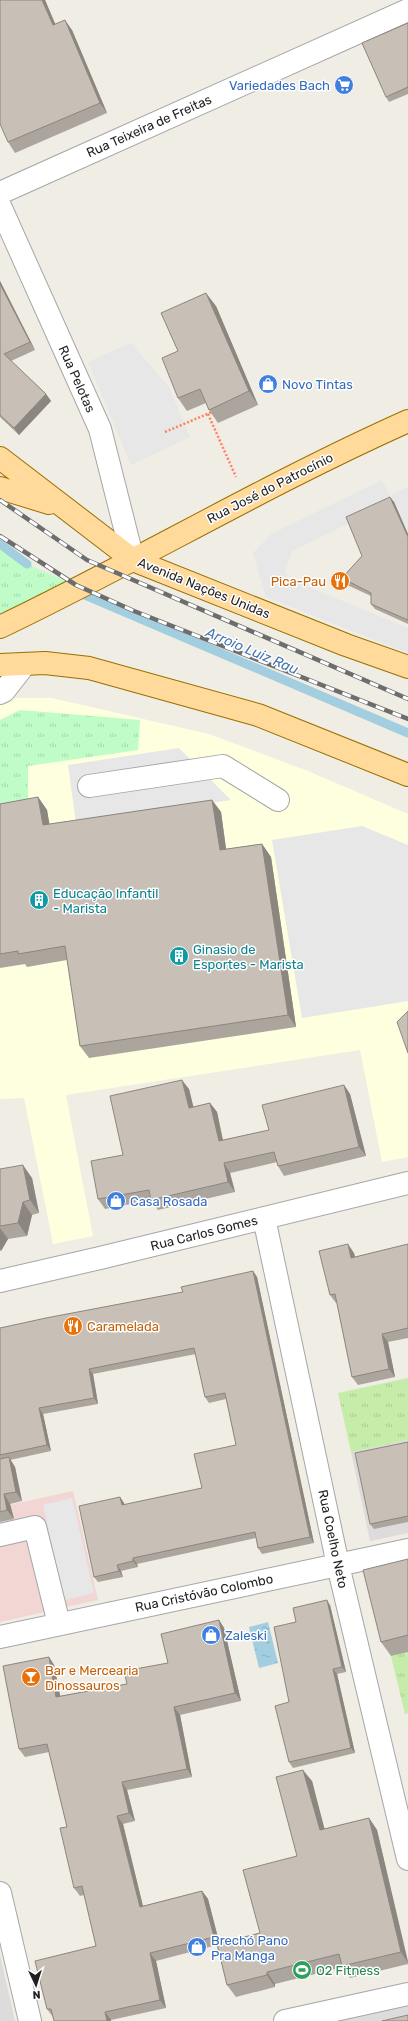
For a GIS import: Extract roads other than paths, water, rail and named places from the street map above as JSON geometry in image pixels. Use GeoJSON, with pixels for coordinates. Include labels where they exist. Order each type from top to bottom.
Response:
{"type":"FeatureCollection","features":[{"type":"Feature","properties":{"kind":"main road","name":"Rua José do Patrocínio"},"geometry":{"type":"LineString","coordinates":[[0,627],[133,560],[248,498],[343,450],[408,421]]}},
{"type":"Feature","properties":{"kind":"main road","name":"Avenida Nações Unidas"},"geometry":{"type":"LineString","coordinates":[[0,458],[133,560],[346,645],[408,667]]}},
{"type":"Feature","properties":{"kind":"main road"},"geometry":{"type":"LineString","coordinates":[[0,488],[62,507]]}},
{"type":"Feature","properties":{"kind":"main road"},"geometry":{"type":"LineString","coordinates":[[0,665],[45,663],[89,668],[252,713],[408,775]]}},
{"type":"Feature","properties":{"kind":"street","name":"Rua Teixeira de Freitas"},"geometry":{"type":"LineString","coordinates":[[0,193],[408,10]]}},
{"type":"Feature","properties":{"kind":"street","name":"Rua Pelotas"},"geometry":{"type":"LineString","coordinates":[[0,206],[100,429],[133,560]]}},
{"type":"Feature","properties":{"kind":"street"},"geometry":{"type":"LineString","coordinates":[[0,693],[4,691],[25,664]]}},
{"type":"Feature","properties":{"kind":"street"},"geometry":{"type":"LineString","coordinates":[[89,786],[223,766],[278,800]]}},
{"type":"Feature","properties":{"kind":"street","name":"Rua Carlos Gomes"},"geometry":{"type":"LineString","coordinates":[[0,1281],[408,1183]]}},
{"type":"Feature","properties":{"kind":"street","name":"Rua Coelho Neto"},"geometry":{"type":"LineString","coordinates":[[264,1218],[338,1565],[408,1859]]}},
{"type":"Feature","properties":{"kind":"street"},"geometry":{"type":"LineString","coordinates":[[0,1535],[35,1526],[59,1624]]}},
{"type":"Feature","properties":{"kind":"street","name":"Rua Cristóvão Colombo"},"geometry":{"type":"LineString","coordinates":[[0,1637],[408,1550]]}},
{"type":"Feature","properties":{"kind":"street"},"geometry":{"type":"LineString","coordinates":[[0,1894],[30,2021]]}},
{"type":"Feature","properties":{"kind":"street"},"geometry":{"type":"LineString","coordinates":[[286,2021],[408,1994]]}},
{"type":"Feature","properties":{"kind":"water"},"geometry":{"type":"Polygon","coordinates":[[[268,1622],[278,1663],[259,1668],[249,1627],[268,1622]]]}},
{"type":"Feature","properties":{"kind":"waterway","name":"Arroio Luiz Rau"},"geometry":{"type":"LineString","coordinates":[[0,544],[27,564]]}},
{"type":"Feature","properties":{"kind":"waterway","name":"Arroio Luiz Rau"},"geometry":{"type":"LineString","coordinates":[[85,595],[408,733]]}},
{"type":"Feature","properties":{"kind":"railway"},"geometry":{"type":"LineString","coordinates":[[0,500],[87,560],[408,699]]}},
{"type":"Feature","properties":{"kind":"railway"},"geometry":{"type":"LineString","coordinates":[[0,536],[76,585],[134,611],[408,719]]}},
{"type":"Feature","properties":{"kind":"place","name":"Variedades Bach"},"geometry":{"type":"Point","coordinates":[344,85]}},
{"type":"Feature","properties":{"kind":"place","name":"Novo Tintas"},"geometry":{"type":"Point","coordinates":[268,384]}},
{"type":"Feature","properties":{"kind":"place","name":"Pica-Pau"},"geometry":{"type":"Point","coordinates":[340,581]}},
{"type":"Feature","properties":{"kind":"place","name":"Educação Infantil - Marista"},"geometry":{"type":"Point","coordinates":[39,900]}},
{"type":"Feature","properties":{"kind":"place","name":"Ginasio de Esportes - Marista"},"geometry":{"type":"Point","coordinates":[179,956]}},
{"type":"Feature","properties":{"kind":"place","name":"Casa Rosada"},"geometry":{"type":"Point","coordinates":[116,1201]}},
{"type":"Feature","properties":{"kind":"place","name":"Caramelada"},"geometry":{"type":"Point","coordinates":[73,1326]}},
{"type":"Feature","properties":{"kind":"place","name":"Zaleski"},"geometry":{"type":"Point","coordinates":[211,1635]}},
{"type":"Feature","properties":{"kind":"place","name":"Bar e Mercearia Dinossauros"},"geometry":{"type":"Point","coordinates":[31,1677]}},
{"type":"Feature","properties":{"kind":"place","name":"Brechó Pano Pra Manga"},"geometry":{"type":"Point","coordinates":[197,1947]}},
{"type":"Feature","properties":{"kind":"place","name":"O2 Fitness"},"geometry":{"type":"Point","coordinates":[302,1970]}}]}
